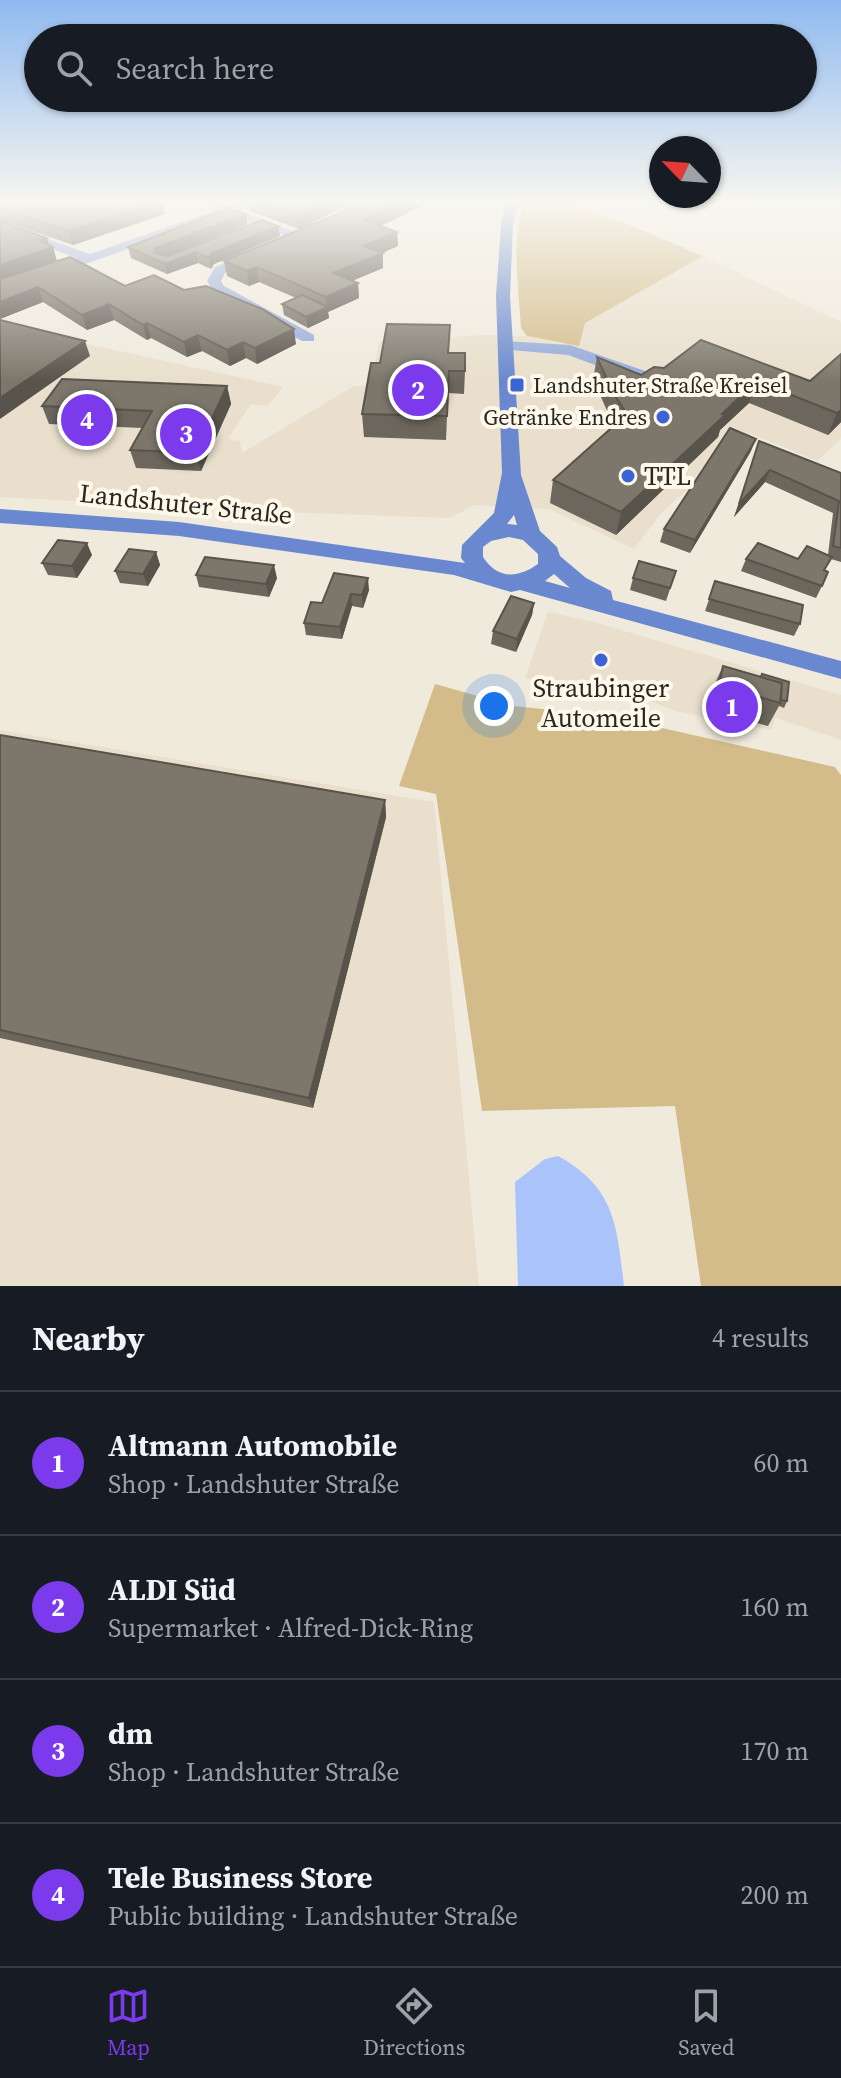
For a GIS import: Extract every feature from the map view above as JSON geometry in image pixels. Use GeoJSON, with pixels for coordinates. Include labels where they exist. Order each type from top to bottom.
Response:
{"type":"FeatureCollection","features":[{"type":"Feature","properties":{"kind":"main road"},"geometry":{"type":"LineString","coordinates":[[505,261],[504,346],[512,473],[530,534]]}},
{"type":"Feature","properties":{"kind":"main road"},"geometry":{"type":"LineString","coordinates":[[512,473],[504,514],[482,538],[471,560],[484,575],[671,621],[841,670]]}},
{"type":"Feature","properties":{"kind":"main road","name":"Landshuter Straße"},"geometry":{"type":"LineString","coordinates":[[0,516],[179,529],[484,575]]}},
{"type":"Feature","properties":{"kind":"main road"},"geometry":{"type":"LineString","coordinates":[[482,538],[509,530],[530,534],[545,545],[550,559],[597,595],[671,621]]}},
{"type":"Feature","properties":{"kind":"main road","name":"Landshuter Straße"},"geometry":{"type":"LineString","coordinates":[[366,555],[449,552],[482,538]]}},
{"type":"Feature","properties":{"kind":"main road"},"geometry":{"type":"LineString","coordinates":[[522,583],[542,574],[550,559]]}},
{"type":"Feature","properties":{"kind":"street"},"geometry":{"type":"LineString","coordinates":[[0,290],[81,261]]}},
{"type":"Feature","properties":{"kind":"street"},"geometry":{"type":"LineString","coordinates":[[241,261],[220,270],[214,281],[227,294],[308,338]]}},
{"type":"Feature","properties":{"kind":"street"},"geometry":{"type":"LineString","coordinates":[[504,346],[553,348],[590,355],[657,382]]}},
{"type":"Feature","properties":{"kind":"shaded area"},"geometry":{"type":"Polygon","coordinates":[[[517,261],[694,261],[585,323],[579,346],[527,336],[521,328],[517,261]]]}},
{"type":"Feature","properties":{"kind":"shaded area"},"geometry":{"type":"Polygon","coordinates":[[[694,261],[713,261],[841,322],[841,439],[817,461],[752,434],[663,511],[634,549],[549,509],[474,505],[450,518],[0,497],[0,344],[23,330],[283,387],[268,406],[251,404],[228,439],[240,441],[242,453],[354,386],[372,386],[379,341],[485,335],[527,336],[563,344],[585,323],[694,261]]]}},
{"type":"Feature","properties":{"kind":"shaded area"},"geometry":{"type":"Polygon","coordinates":[[[548,612],[594,622],[841,695],[841,740],[775,718],[772,730],[675,711],[640,697],[574,692],[525,678],[548,612]]]}},
{"type":"Feature","properties":{"kind":"shaded area"},"geometry":{"type":"Polygon","coordinates":[[[435,684],[514,706],[609,716],[835,767],[841,775],[841,1286],[701,1286],[675,1106],[482,1111],[436,794],[399,786],[435,684]]]}},
{"type":"Feature","properties":{"kind":"shaded area"},"geometry":{"type":"Polygon","coordinates":[[[0,730],[434,802],[479,1286],[0,1286],[0,730]]]}},
{"type":"Feature","properties":{"kind":"water"},"geometry":{"type":"Polygon","coordinates":[[[558,1156],[577,1168],[603,1196],[615,1227],[624,1286],[518,1286],[515,1182],[545,1159],[558,1156]]]}},
{"type":"Feature","properties":{"kind":"building"},"geometry":{"type":"Polygon","coordinates":[[[57,261],[78,261],[125,286],[154,275],[184,290],[206,286],[262,309],[294,329],[255,348],[243,342],[227,350],[198,335],[184,342],[147,323],[143,325],[109,304],[82,315],[38,287],[0,302],[0,279],[57,261]]]}},
{"type":"Feature","properties":{"kind":"building"},"geometry":{"type":"Polygon","coordinates":[[[224,261],[363,261],[333,273],[358,283],[326,297],[257,267],[247,271],[224,261]]]}},
{"type":"Feature","properties":{"kind":"building"},"geometry":{"type":"Polygon","coordinates":[[[302,295],[328,307],[306,317],[282,304],[302,295]]]}},
{"type":"Feature","properties":{"kind":"building"},"geometry":{"type":"Polygon","coordinates":[[[0,320],[85,341],[0,398],[0,320]]]}},
{"type":"Feature","properties":{"kind":"building"},"geometry":{"type":"Polygon","coordinates":[[[387,324],[450,325],[448,353],[465,353],[465,371],[449,371],[447,416],[362,414],[371,363],[380,363],[387,324]]]}},
{"type":"Feature","properties":{"kind":"building"},"geometry":{"type":"Polygon","coordinates":[[[701,340],[810,381],[841,354],[841,410],[837,413],[756,381],[722,414],[725,415],[621,512],[553,480],[627,414],[612,391],[597,357],[641,375],[654,367],[664,368],[701,340]]]}},
{"type":"Feature","properties":{"kind":"building"},"geometry":{"type":"Polygon","coordinates":[[[62,379],[227,386],[196,453],[130,450],[152,411],[42,406],[62,379]]]}},
{"type":"Feature","properties":{"kind":"building"},"geometry":{"type":"Polygon","coordinates":[[[730,428],[756,439],[695,540],[664,529],[730,428]]]}},
{"type":"Feature","properties":{"kind":"building"},"geometry":{"type":"Polygon","coordinates":[[[759,441],[841,473],[841,548],[833,546],[839,501],[770,470],[739,504],[759,441]]]}},
{"type":"Feature","properties":{"kind":"building"},"geometry":{"type":"Polygon","coordinates":[[[58,540],[87,543],[72,566],[42,563],[58,540]]]}},
{"type":"Feature","properties":{"kind":"building"},"geometry":{"type":"Polygon","coordinates":[[[758,543],[798,559],[807,546],[832,557],[824,570],[828,572],[822,586],[746,559],[758,543]]]}},
{"type":"Feature","properties":{"kind":"building"},"geometry":{"type":"Polygon","coordinates":[[[129,549],[156,552],[143,574],[115,571],[129,549]]]}},
{"type":"Feature","properties":{"kind":"building"},"geometry":{"type":"Polygon","coordinates":[[[205,557],[274,565],[266,584],[196,575],[205,557]]]}},
{"type":"Feature","properties":{"kind":"building"},"geometry":{"type":"Polygon","coordinates":[[[639,561],[676,571],[670,588],[633,578],[639,561]]]}},
{"type":"Feature","properties":{"kind":"building"},"geometry":{"type":"Polygon","coordinates":[[[334,573],[368,578],[362,595],[351,594],[340,627],[304,623],[311,602],[322,603],[334,573]]]}},
{"type":"Feature","properties":{"kind":"building"},"geometry":{"type":"Polygon","coordinates":[[[715,581],[803,605],[800,624],[709,599],[715,581]]]}},
{"type":"Feature","properties":{"kind":"building"},"geometry":{"type":"Polygon","coordinates":[[[511,596],[534,603],[517,639],[493,631],[511,596]]]}},
{"type":"Feature","properties":{"kind":"building"},"geometry":{"type":"Polygon","coordinates":[[[723,666],[782,683],[780,703],[718,689],[723,666]]]}},
{"type":"Feature","properties":{"kind":"building"},"geometry":{"type":"Polygon","coordinates":[[[762,674],[789,682],[787,701],[781,700],[782,683],[761,677],[762,674]]]}},
{"type":"Feature","properties":{"kind":"building"},"geometry":{"type":"Polygon","coordinates":[[[0,735],[385,800],[309,1098],[0,1030],[0,735]]]}},
{"type":"Feature","properties":{"kind":"place","name":"Landshuter Straße Kreisel"},"geometry":{"type":"Point","coordinates":[517,385]}},
{"type":"Feature","properties":{"kind":"place","name":"ALDI Süd"},"geometry":{"type":"Point","coordinates":[418,390]}},
{"type":"Feature","properties":{"kind":"place","name":"Getränke Endres"},"geometry":{"type":"Point","coordinates":[663,417]}},
{"type":"Feature","properties":{"kind":"place","name":"Tele Business Store"},"geometry":{"type":"Point","coordinates":[87,420]}},
{"type":"Feature","properties":{"kind":"place","name":"dm"},"geometry":{"type":"Point","coordinates":[186,434]}},
{"type":"Feature","properties":{"kind":"place","name":"TTL"},"geometry":{"type":"Point","coordinates":[628,476]}},
{"type":"Feature","properties":{"kind":"place","name":"Straubinger Automeile"},"geometry":{"type":"Point","coordinates":[601,660]}},
{"type":"Feature","properties":{"kind":"place","name":"Altmann Automobile"},"geometry":{"type":"Point","coordinates":[732,707]}}]}
